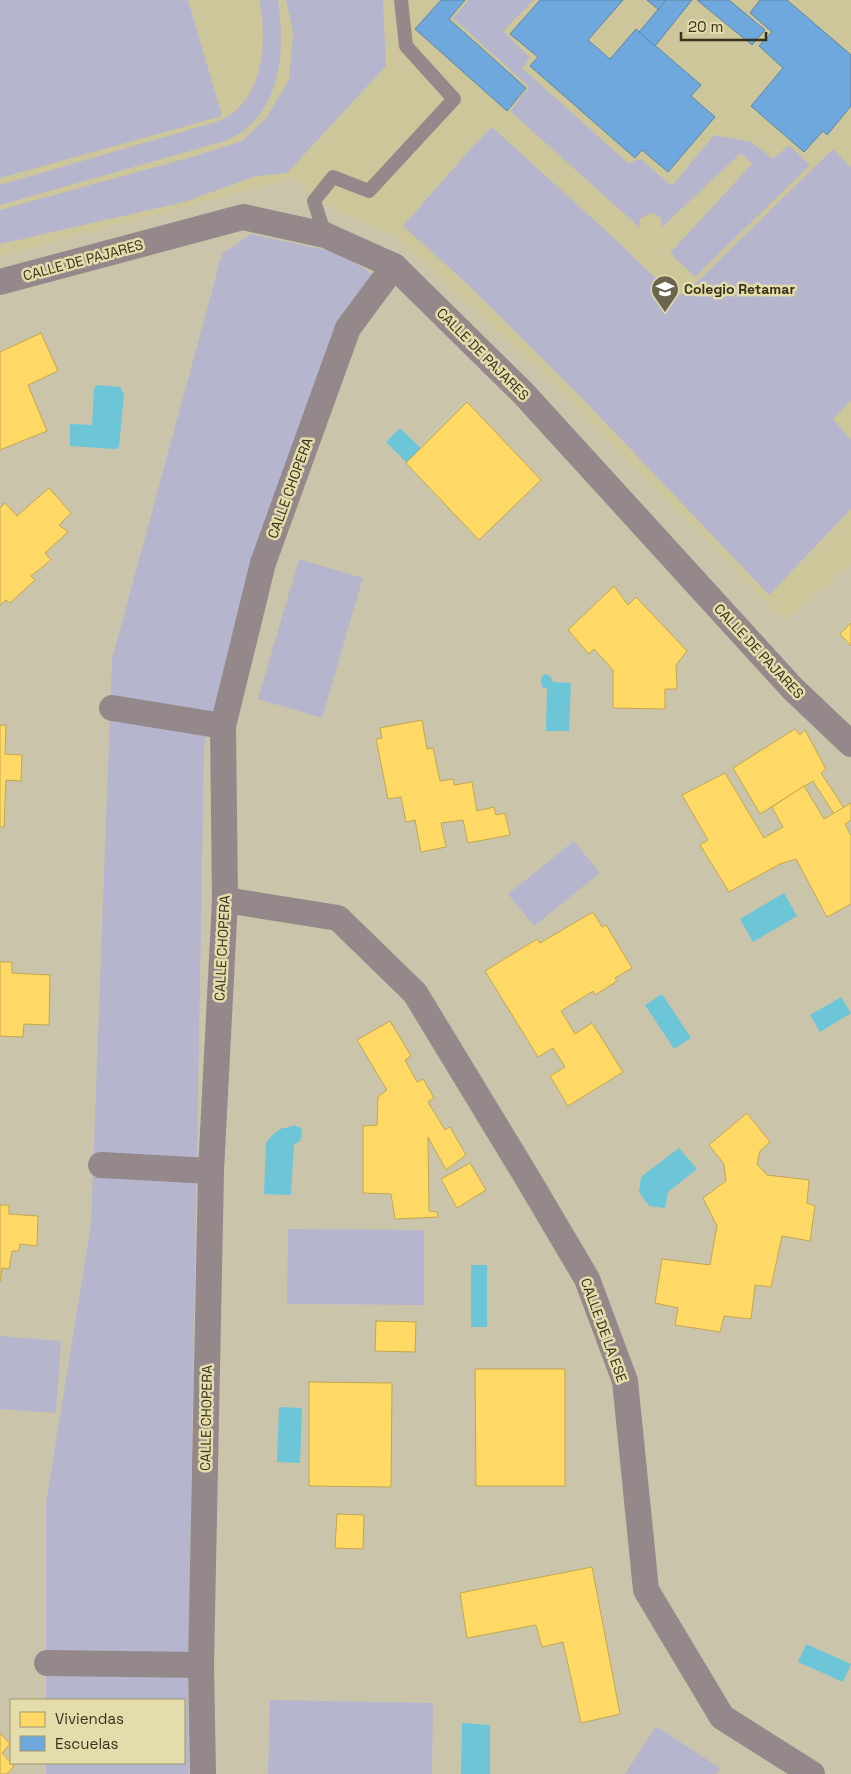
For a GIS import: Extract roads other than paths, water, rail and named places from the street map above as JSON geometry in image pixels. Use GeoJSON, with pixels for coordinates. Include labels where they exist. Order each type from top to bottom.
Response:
{"type":"FeatureCollection","features":[{"type":"Feature","properties":{"kind":"street","name":"CALLE DE PAJARES"},"geometry":{"type":"LineString","coordinates":[[0,282],[243,217],[325,235],[394,266],[523,393],[793,689],[851,744]]}},
{"type":"Feature","properties":{"kind":"street","name":"CALLE CHOPERA"},"geometry":{"type":"LineString","coordinates":[[203,1774],[201,1665],[211,1171],[225,900],[223,726],[263,563],[344,338],[348,328],[394,266]]}},
{"type":"Feature","properties":{"kind":"street"},"geometry":{"type":"LineString","coordinates":[[112,708],[223,726]]}},
{"type":"Feature","properties":{"kind":"street","name":"CALLE DE LA ESE"},"geometry":{"type":"LineString","coordinates":[[225,900],[338,918],[414,993],[528,1178],[587,1279],[625,1381],[646,1590],[722,1717],[812,1774]]}},
{"type":"Feature","properties":{"kind":"street"},"geometry":{"type":"LineString","coordinates":[[101,1165],[211,1171]]}},
{"type":"Feature","properties":{"kind":"street"},"geometry":{"type":"LineString","coordinates":[[47,1663],[201,1665]]}},
{"type":"Feature","properties":{"kind":"lane"},"geometry":{"type":"LineString","coordinates":[[325,235],[314,201],[333,177],[369,191],[454,99],[406,46],[401,0]]}},
{"type":"Feature","properties":{"kind":"water"},"geometry":{"type":"Polygon","coordinates":[[[97,385],[120,387],[124,394],[119,446],[116,449],[70,446],[70,424],[92,425],[94,389],[97,385]]]}},
{"type":"Feature","properties":{"kind":"water"},"geometry":{"type":"Polygon","coordinates":[[[400,428],[430,457],[416,472],[386,442],[400,428]]]}},
{"type":"Feature","properties":{"kind":"water"},"geometry":{"type":"Polygon","coordinates":[[[546,674],[550,676],[553,682],[571,683],[569,731],[546,731],[547,688],[543,688],[541,685],[541,678],[546,674]]]}},
{"type":"Feature","properties":{"kind":"water"},"geometry":{"type":"Polygon","coordinates":[[[784,893],[797,916],[753,942],[740,919],[784,893]]]}},
{"type":"Feature","properties":{"kind":"water"},"geometry":{"type":"Polygon","coordinates":[[[662,994],[691,1038],[674,1049],[645,1005],[662,994]]]}},
{"type":"Feature","properties":{"kind":"water"},"geometry":{"type":"Polygon","coordinates":[[[841,997],[851,1013],[820,1032],[810,1015],[841,997]]]}},
{"type":"Feature","properties":{"kind":"water"},"geometry":{"type":"Polygon","coordinates":[[[294,1125],[301,1128],[302,1136],[299,1142],[294,1144],[291,1195],[264,1194],[266,1144],[282,1128],[294,1125]]]}},
{"type":"Feature","properties":{"kind":"water"},"geometry":{"type":"Polygon","coordinates":[[[679,1148],[697,1169],[668,1192],[665,1208],[649,1206],[639,1192],[641,1177],[679,1148]]]}},
{"type":"Feature","properties":{"kind":"water"},"geometry":{"type":"Polygon","coordinates":[[[471,1265],[487,1265],[487,1327],[471,1327],[471,1265]]]}},
{"type":"Feature","properties":{"kind":"water"},"geometry":{"type":"Polygon","coordinates":[[[279,1407],[302,1408],[300,1463],[277,1462],[279,1407]]]}},
{"type":"Feature","properties":{"kind":"water"},"geometry":{"type":"Polygon","coordinates":[[[806,1644],[851,1664],[843,1682],[798,1662],[806,1644]]]}},
{"type":"Feature","properties":{"kind":"water"},"geometry":{"type":"Polygon","coordinates":[[[462,1723],[490,1725],[490,1774],[461,1774],[462,1723]]]}},
{"type":"Feature","properties":{"kind":"place","name":"Colegio Retamar"},"geometry":{"type":"Point","coordinates":[665,313]}}]}
